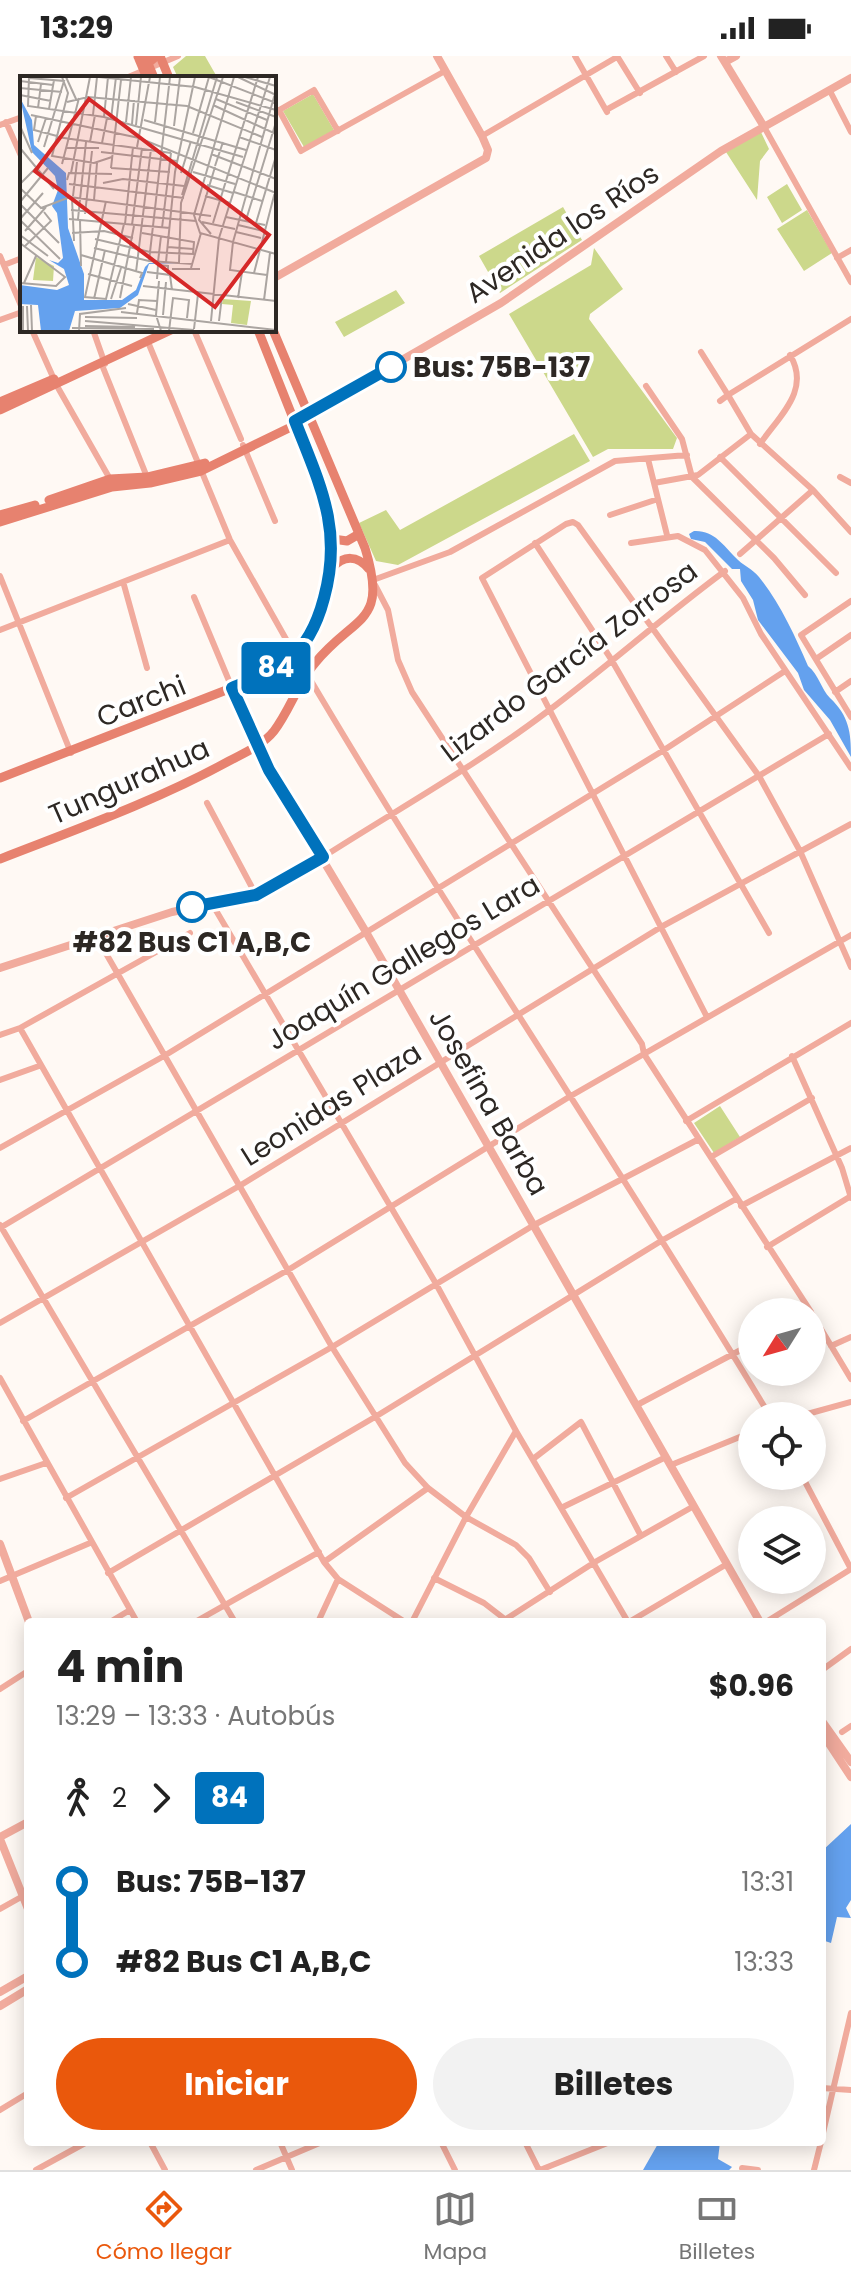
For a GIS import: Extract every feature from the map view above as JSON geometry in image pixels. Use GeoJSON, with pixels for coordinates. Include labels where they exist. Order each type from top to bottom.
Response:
{"type":"FeatureCollection","features":[{"type":"Feature","properties":{"kind":"main road"},"geometry":{"type":"LineString","coordinates":[[140,56],[148,63],[160,59]]}},
{"type":"Feature","properties":{"kind":"main road"},"geometry":{"type":"LineString","coordinates":[[140,56],[149,76]]}},
{"type":"Feature","properties":{"kind":"main road"},"geometry":{"type":"LineString","coordinates":[[0,402],[104,364],[167,332]]}},
{"type":"Feature","properties":{"kind":"main road","name":"Carchi"},"geometry":{"type":"LineString","coordinates":[[0,778],[71,753],[232,688],[285,663],[295,655],[320,615],[332,568],[333,539],[324,496],[259,332]]}},
{"type":"Feature","properties":{"kind":"main road"},"geometry":{"type":"LineString","coordinates":[[274,332],[359,534],[374,580]]}},
{"type":"Feature","properties":{"kind":"main road"},"geometry":{"type":"LineString","coordinates":[[0,410],[56,383]]}},
{"type":"Feature","properties":{"kind":"main road","name":"Avenida los Ríos"},"geometry":{"type":"LineString","coordinates":[[0,522],[112,487],[150,483],[200,468],[308,414]]}},
{"type":"Feature","properties":{"kind":"main road","name":"Avenida los Ríos"},"geometry":{"type":"LineString","coordinates":[[0,515],[110,479],[147,477],[200,468]]}},
{"type":"Feature","properties":{"kind":"main road"},"geometry":{"type":"LineString","coordinates":[[333,539],[347,541],[359,534]]}},
{"type":"Feature","properties":{"kind":"main road"},"geometry":{"type":"LineString","coordinates":[[332,568],[345,558],[354,558],[362,561],[374,580]]}},
{"type":"Feature","properties":{"kind":"main road","name":"Tungurahua"},"geometry":{"type":"LineString","coordinates":[[0,859],[115,814],[208,773],[257,746],[274,732],[317,660],[363,620],[370,609],[374,580]]}},
{"type":"Feature","properties":{"kind":"street"},"geometry":{"type":"LineString","coordinates":[[149,76],[160,59],[178,56]]}},
{"type":"Feature","properties":{"kind":"street"},"geometry":{"type":"LineString","coordinates":[[276,277],[480,163],[488,150],[437,56]]}},
{"type":"Feature","properties":{"kind":"street"},"geometry":{"type":"LineString","coordinates":[[575,56],[607,112],[704,56]]}},
{"type":"Feature","properties":{"kind":"street"},"geometry":{"type":"LineString","coordinates":[[482,136],[617,56],[640,93]]}},
{"type":"Feature","properties":{"kind":"street"},"geometry":{"type":"LineString","coordinates":[[666,56],[676,72]]}},
{"type":"Feature","properties":{"kind":"street"},"geometry":{"type":"LineString","coordinates":[[736,56],[723,59],[851,282]]}},
{"type":"Feature","properties":{"kind":"street"},"geometry":{"type":"LineString","coordinates":[[338,131],[314,90],[277,112],[301,151],[338,131],[445,71]]}},
{"type":"Feature","properties":{"kind":"street","name":"Avenida los Ríos"},"geometry":{"type":"LineString","coordinates":[[308,414],[501,303],[763,125],[851,78]]}},
{"type":"Feature","properties":{"kind":"street"},"geometry":{"type":"LineString","coordinates":[[830,91],[851,132]]}},
{"type":"Feature","properties":{"kind":"street"},"geometry":{"type":"LineString","coordinates":[[3,124],[20,154]]}},
{"type":"Feature","properties":{"kind":"street"},"geometry":{"type":"LineString","coordinates":[[837,258],[851,250]]}},
{"type":"Feature","properties":{"kind":"street"},"geometry":{"type":"LineString","coordinates":[[0,256],[20,305]]}},
{"type":"Feature","properties":{"kind":"street"},"geometry":{"type":"LineString","coordinates":[[4,265],[20,259]]}},
{"type":"Feature","properties":{"kind":"street"},"geometry":{"type":"LineString","coordinates":[[0,320],[20,311]]}},
{"type":"Feature","properties":{"kind":"street"},"geometry":{"type":"LineString","coordinates":[[720,401],[851,319]]}},
{"type":"Feature","properties":{"kind":"street"},"geometry":{"type":"LineString","coordinates":[[33,332],[56,383],[110,479]]}},
{"type":"Feature","properties":{"kind":"street"},"geometry":{"type":"LineString","coordinates":[[94,332],[147,477]]}},
{"type":"Feature","properties":{"kind":"street"},"geometry":{"type":"LineString","coordinates":[[195,332],[275,521]]}},
{"type":"Feature","properties":{"kind":"street"},"geometry":{"type":"LineString","coordinates":[[148,342],[230,540],[295,655]]}},
{"type":"Feature","properties":{"kind":"street"},"geometry":{"type":"LineString","coordinates":[[701,352],[751,434],[813,490],[851,532]]}},
{"type":"Feature","properties":{"kind":"street"},"geometry":{"type":"LineString","coordinates":[[760,444],[797,390],[800,375],[790,355]]}},
{"type":"Feature","properties":{"kind":"street"},"geometry":{"type":"LineString","coordinates":[[646,386],[682,439],[692,477],[755,539],[805,595]]}},
{"type":"Feature","properties":{"kind":"street"},"geometry":{"type":"LineString","coordinates":[[654,483],[692,477],[751,434]]}},
{"type":"Feature","properties":{"kind":"street"},"geometry":{"type":"LineString","coordinates":[[687,455],[615,461],[597,468],[450,552],[374,580],[394,628],[403,677],[642,1044],[644,1054],[800,1298]]}},
{"type":"Feature","properties":{"kind":"street"},"geometry":{"type":"LineString","coordinates":[[720,457],[782,515],[836,573]]}},
{"type":"Feature","properties":{"kind":"street"},"geometry":{"type":"LineString","coordinates":[[648,459],[667,535]]}},
{"type":"Feature","properties":{"kind":"street"},"geometry":{"type":"LineString","coordinates":[[840,477],[851,483]]}},
{"type":"Feature","properties":{"kind":"street"},"geometry":{"type":"LineString","coordinates":[[740,554],[813,490]]}},
{"type":"Feature","properties":{"kind":"street"},"geometry":{"type":"LineString","coordinates":[[610,515],[658,499]]}},
{"type":"Feature","properties":{"kind":"street"},"geometry":{"type":"LineString","coordinates":[[707,1017],[590,794],[482,578],[573,522],[759,776],[800,851],[851,967]]}},
{"type":"Feature","properties":{"kind":"street"},"geometry":{"type":"LineString","coordinates":[[631,543],[667,535],[699,545],[725,571],[785,671],[851,768]]}},
{"type":"Feature","properties":{"kind":"street"},"geometry":{"type":"LineString","coordinates":[[0,630],[124,585],[230,540]]}},
{"type":"Feature","properties":{"kind":"street"},"geometry":{"type":"LineString","coordinates":[[535,543],[611,659],[769,933]]}},
{"type":"Feature","properties":{"kind":"street","name":"Lizardo García Zorrosa"},"geometry":{"type":"LineString","coordinates":[[0,968],[96,935],[211,902],[256,895],[464,769],[548,711],[651,625],[725,571]]}},
{"type":"Feature","properties":{"kind":"street"},"geometry":{"type":"LineString","coordinates":[[0,576],[71,753]]}},
{"type":"Feature","properties":{"kind":"street"},"geometry":{"type":"LineString","coordinates":[[124,585],[147,668]]}},
{"type":"Feature","properties":{"kind":"street","name":"Josefina Barba"},"geometry":{"type":"LineString","coordinates":[[194,597],[257,746],[761,1618]]}},
{"type":"Feature","properties":{"kind":"street"},"geometry":{"type":"LineString","coordinates":[[851,601],[801,635],[851,717]]}},
{"type":"Feature","properties":{"kind":"street"},"geometry":{"type":"LineString","coordinates":[[816,659],[851,635]]}},
{"type":"Feature","properties":{"kind":"street"},"geometry":{"type":"LineString","coordinates":[[0,1148],[164,1056],[664,750],[785,671]]}},
{"type":"Feature","properties":{"kind":"street"},"geometry":{"type":"LineString","coordinates":[[307,674],[435,888],[623,1178],[762,1402]]}},
{"type":"Feature","properties":{"kind":"street"},"geometry":{"type":"LineString","coordinates":[[835,692],[851,681]]}},
{"type":"Feature","properties":{"kind":"street","name":"Joaquín Gallegos Lara"},"geometry":{"type":"LineString","coordinates":[[0,1227],[829,734]]}},
{"type":"Feature","properties":{"kind":"street"},"geometry":{"type":"LineString","coordinates":[[207,803],[256,895]]}},
{"type":"Feature","properties":{"kind":"street","name":"Leonidas Plaza"},"geometry":{"type":"LineString","coordinates":[[0,1323],[241,1185],[661,927],[851,824]]}},
{"type":"Feature","properties":{"kind":"street"},"geometry":{"type":"LineString","coordinates":[[211,902],[391,1205],[516,1431],[626,1618]]}},
{"type":"Feature","properties":{"kind":"street"},"geometry":{"type":"LineString","coordinates":[[0,1035],[20,1028],[190,933]]}},
{"type":"Feature","properties":{"kind":"street"},"geometry":{"type":"LineString","coordinates":[[96,935],[332,1347],[405,1463],[428,1488],[466,1517],[516,1545],[529,1558],[550,1592]]}},
{"type":"Feature","properties":{"kind":"street"},"geometry":{"type":"LineString","coordinates":[[23,1421],[288,1270],[569,1097],[851,935]]}},
{"type":"Feature","properties":{"kind":"street"},"geometry":{"type":"LineString","coordinates":[[686,1121],[851,1023]]}},
{"type":"Feature","properties":{"kind":"street"},"geometry":{"type":"LineString","coordinates":[[20,1028],[324,1562],[338,1579],[396,1617]]}},
{"type":"Feature","properties":{"kind":"street"},"geometry":{"type":"LineString","coordinates":[[767,1247],[851,1197],[792,1056]]}},
{"type":"Feature","properties":{"kind":"street"},"geometry":{"type":"LineString","coordinates":[[0,1080],[39,1066]]}},
{"type":"Feature","properties":{"kind":"street"},"geometry":{"type":"LineString","coordinates":[[711,1157],[812,1098]]}},
{"type":"Feature","properties":{"kind":"street"},"geometry":{"type":"LineString","coordinates":[[66,1498],[332,1347],[534,1225],[699,1139]]}},
{"type":"Feature","properties":{"kind":"street"},"geometry":{"type":"LineString","coordinates":[[741,1206],[851,1148]]}},
{"type":"Feature","properties":{"kind":"street"},"geometry":{"type":"LineString","coordinates":[[108,1573],[375,1417],[661,1241],[736,1199]]}},
{"type":"Feature","properties":{"kind":"street"},"geometry":{"type":"LineString","coordinates":[[0,1227],[233,1618]]}},
{"type":"Feature","properties":{"kind":"street"},"geometry":{"type":"LineString","coordinates":[[831,1346],[851,1337]]}},
{"type":"Feature","properties":{"kind":"street"},"geometry":{"type":"LineString","coordinates":[[826,1338],[851,1379]]}},
{"type":"Feature","properties":{"kind":"street"},"geometry":{"type":"LineString","coordinates":[[637,1405],[738,1352]]}},
{"type":"Feature","properties":{"kind":"street"},"geometry":{"type":"LineString","coordinates":[[0,1378],[135,1618]]}},
{"type":"Feature","properties":{"kind":"street"},"geometry":{"type":"LineString","coordinates":[[826,1409],[851,1402]]}},
{"type":"Feature","properties":{"kind":"street"},"geometry":{"type":"LineString","coordinates":[[533,1459],[581,1422],[641,1536]]}},
{"type":"Feature","properties":{"kind":"street"},"geometry":{"type":"LineString","coordinates":[[414,1618],[466,1517],[516,1431]]}},
{"type":"Feature","properties":{"kind":"street"},"geometry":{"type":"LineString","coordinates":[[563,1507],[613,1483],[738,1437]]}},
{"type":"Feature","properties":{"kind":"street"},"geometry":{"type":"LineString","coordinates":[[0,1479],[46,1463]]}},
{"type":"Feature","properties":{"kind":"street"},"geometry":{"type":"LineString","coordinates":[[324,1562],[428,1488]]}},
{"type":"Feature","properties":{"kind":"street"},"geometry":{"type":"LineString","coordinates":[[770,1618],[851,1569],[809,1490]]}},
{"type":"Feature","properties":{"kind":"street"},"geometry":{"type":"LineString","coordinates":[[511,1618],[595,1562],[694,1506]]}},
{"type":"Feature","properties":{"kind":"street"},"geometry":{"type":"LineString","coordinates":[[0,1581],[90,1543]]}},
{"type":"Feature","properties":{"kind":"street"},"geometry":{"type":"LineString","coordinates":[[0,1544],[27,1618]]}},
{"type":"Feature","properties":{"kind":"street"},"geometry":{"type":"LineString","coordinates":[[202,1618],[319,1552]]}},
{"type":"Feature","properties":{"kind":"street"},"geometry":{"type":"LineString","coordinates":[[635,1618],[727,1564]]}},
{"type":"Feature","properties":{"kind":"street"},"geometry":{"type":"LineString","coordinates":[[434,1578],[484,1603],[503,1618]]}},
{"type":"Feature","properties":{"kind":"street"},"geometry":{"type":"LineString","coordinates":[[320,1618],[338,1579]]}},
{"type":"Feature","properties":{"kind":"street"},"geometry":{"type":"LineString","coordinates":[[117,1618],[130,1610]]}},
{"type":"Feature","properties":{"kind":"street"},"geometry":{"type":"LineString","coordinates":[[826,1667],[851,1649]]}},
{"type":"Feature","properties":{"kind":"street"},"geometry":{"type":"LineString","coordinates":[[0,1689],[24,1674]]}},
{"type":"Feature","properties":{"kind":"street"},"geometry":{"type":"LineString","coordinates":[[842,1732],[851,1726]]}},
{"type":"Feature","properties":{"kind":"street"},"geometry":{"type":"LineString","coordinates":[[826,1727],[851,1762]]}},
{"type":"Feature","properties":{"kind":"street"},"geometry":{"type":"LineString","coordinates":[[826,1739],[851,1777]]}},
{"type":"Feature","properties":{"kind":"street"},"geometry":{"type":"LineString","coordinates":[[0,1909],[23,1896],[0,1838],[24,1824]]}},
{"type":"Feature","properties":{"kind":"street"},"geometry":{"type":"LineString","coordinates":[[0,1992],[24,1978]]}},
{"type":"Feature","properties":{"kind":"street"},"geometry":{"type":"LineString","coordinates":[[0,2006],[24,1991]]}},
{"type":"Feature","properties":{"kind":"street"},"geometry":{"type":"LineString","coordinates":[[826,2118],[851,2013]]}},
{"type":"Feature","properties":{"kind":"street"},"geometry":{"type":"LineString","coordinates":[[826,2088],[851,2090]]}},
{"type":"Feature","properties":{"kind":"street"},"geometry":{"type":"LineString","coordinates":[[0,2110],[24,2095]]}},
{"type":"Feature","properties":{"kind":"street"},"geometry":{"type":"LineString","coordinates":[[36,2170],[80,2146]]}},
{"type":"Feature","properties":{"kind":"street"},"geometry":{"type":"LineString","coordinates":[[152,2146],[165,2170]]}},
{"type":"Feature","properties":{"kind":"street"},"geometry":{"type":"LineString","coordinates":[[282,2146],[292,2170]]}},
{"type":"Feature","properties":{"kind":"street"},"geometry":{"type":"LineString","coordinates":[[256,2170],[313,2146]]}},
{"type":"Feature","properties":{"kind":"street"},"geometry":{"type":"LineString","coordinates":[[443,2146],[455,2170]]}},
{"type":"Feature","properties":{"kind":"street"},"geometry":{"type":"LineString","coordinates":[[527,2146],[539,2170],[600,2146]]}},
{"type":"Feature","properties":{"kind":"street"},"geometry":{"type":"LineString","coordinates":[[814,2170],[820,2146]]}},
{"type":"Feature","properties":{"kind":"street"},"geometry":{"type":"LineString","coordinates":[[742,2168],[758,2170]]}},
{"type":"Feature","properties":{"kind":"green space"},"geometry":{"type":"Polygon","coordinates":[[[186,56],[205,56],[216,76],[177,76],[173,67],[186,56]]]}},
{"type":"Feature","properties":{"kind":"green space"},"geometry":{"type":"Polygon","coordinates":[[[313,94],[334,130],[304,147],[283,111],[313,94]]]}},
{"type":"Feature","properties":{"kind":"green space"},"geometry":{"type":"Polygon","coordinates":[[[760,130],[769,149],[760,161],[757,200],[726,152],[760,130]]]}},
{"type":"Feature","properties":{"kind":"green space"},"geometry":{"type":"Polygon","coordinates":[[[787,184],[802,210],[782,223],[767,197],[787,184]]]}},
{"type":"Feature","properties":{"kind":"green space"},"geometry":{"type":"Polygon","coordinates":[[[563,207],[582,240],[500,293],[479,256],[563,207]]]}},
{"type":"Feature","properties":{"kind":"green space"},"geometry":{"type":"Polygon","coordinates":[[[807,210],[832,253],[804,271],[777,229],[807,210]]]}},
{"type":"Feature","properties":{"kind":"green space"},"geometry":{"type":"Polygon","coordinates":[[[594,248],[623,289],[590,314],[589,319],[677,438],[673,449],[608,449],[593,457],[509,314],[591,265],[594,248]]]}},
{"type":"Feature","properties":{"kind":"green space"},"geometry":{"type":"Polygon","coordinates":[[[396,290],[405,303],[344,337],[335,322],[396,290]]]}},
{"type":"Feature","properties":{"kind":"green space"},"geometry":{"type":"Polygon","coordinates":[[[574,434],[590,461],[398,565],[376,561],[359,523],[386,510],[400,530],[574,434]]]}},
{"type":"Feature","properties":{"kind":"green space"},"geometry":{"type":"Polygon","coordinates":[[[720,1106],[740,1137],[714,1153],[694,1123],[720,1106]]]}},
{"type":"Feature","properties":{"kind":"water"},"geometry":{"type":"Polygon","coordinates":[[[694,531],[718,539],[767,587],[808,666],[845,718],[851,757],[830,720],[804,690],[798,673],[758,620],[753,600],[741,581],[740,569],[732,569],[705,542],[691,539],[689,534],[694,531]]]}},
{"type":"Feature","properties":{"kind":"water"},"geometry":{"type":"Polygon","coordinates":[[[851,1824],[851,1900],[846,1908],[851,1918],[837,1917],[831,1943],[826,1941],[826,1847],[851,1824]]]}},
{"type":"Feature","properties":{"kind":"water"},"geometry":{"type":"Polygon","coordinates":[[[657,2146],[720,2146],[718,2159],[732,2167],[729,2170],[643,2170],[657,2146]]]}},
{"type":"Feature","properties":{"kind":"bus line","name":"84"},"geometry":{"type":"LineString","coordinates":[[192,907],[256,895],[323,857],[269,770],[232,688],[266,673],[295,655],[320,615],[332,568],[330,519],[295,421],[391,367]]}},
{"type":"Feature","properties":{"kind":"place","name":"Bus: 75B-137"},"geometry":{"type":"Point","coordinates":[391,367]}},
{"type":"Feature","properties":{"kind":"place","name":"#82 Bus C1 A,B,C"},"geometry":{"type":"Point","coordinates":[192,907]}}]}
